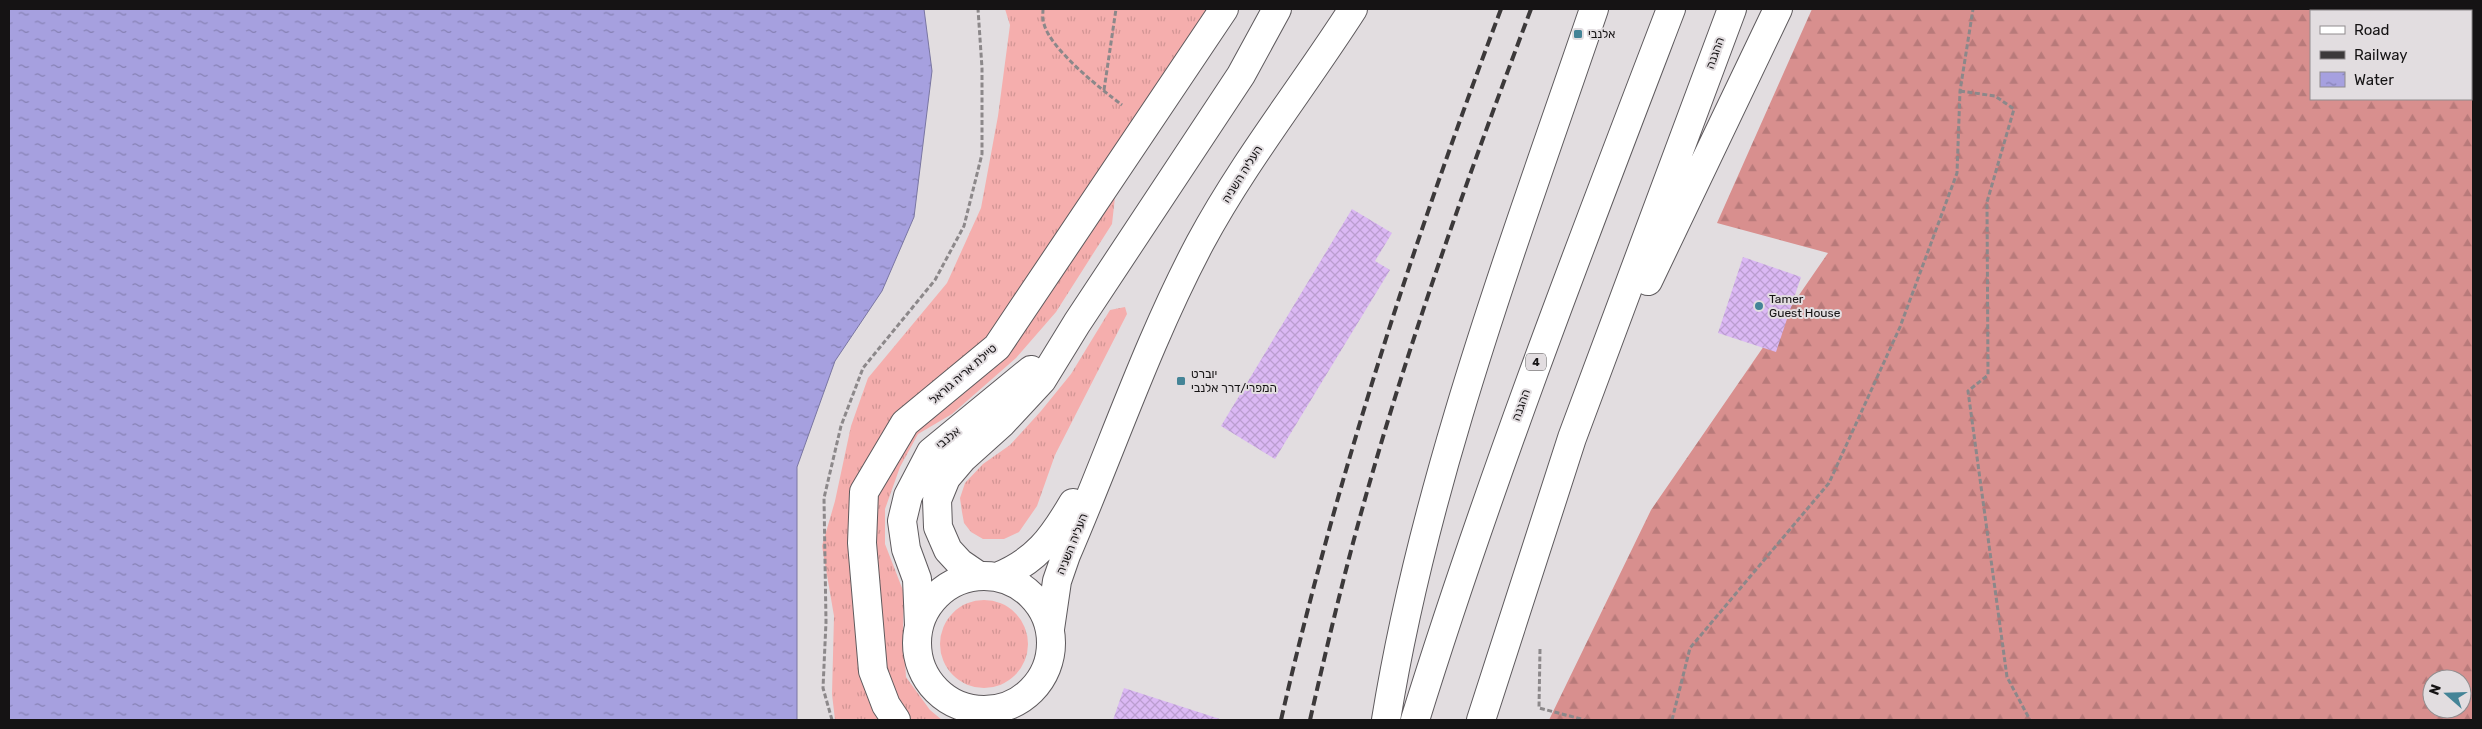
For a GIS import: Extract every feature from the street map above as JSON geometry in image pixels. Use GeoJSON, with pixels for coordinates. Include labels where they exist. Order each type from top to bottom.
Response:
{"type":"FeatureCollection","features":[{"type":"Feature","properties":{"kind":"main road","name":"טיילת אריה גוראל"},"geometry":{"type":"LineString","coordinates":[[896,720],[886,706],[873,671],[862,543],[864,492],[905,423],[997,347],[1224,9]]}},
{"type":"Feature","properties":{"kind":"main road","name":"אלנבי"},"geometry":{"type":"LineString","coordinates":[[988,576],[960,563],[948,550],[938,528],[937,500],[946,478],[963,458],[1002,424],[1042,380],[1077,323],[1241,75],[1277,9]]}},
{"type":"Feature","properties":{"kind":"main road","name":"העליה השניה"},"geometry":{"type":"LineString","coordinates":[[988,576],[1020,567],[1056,533],[1079,493],[1150,350],[1200,242],[1246,166],[1352,9]]}},
{"type":"Feature","properties":{"kind":"main road"},"geometry":{"type":"LineString","coordinates":[[1386,720],[1408,599],[1436,494],[1492,309],[1594,9]]}},
{"type":"Feature","properties":{"kind":"main road","name":"ההגנה"},"geometry":{"type":"LineString","coordinates":[[1415,720],[1455,591],[1535,365],[1671,9]]}},
{"type":"Feature","properties":{"kind":"main road","name":"ההגנה"},"geometry":{"type":"LineString","coordinates":[[1482,720],[1572,438],[1732,9]]}},
{"type":"Feature","properties":{"kind":"main road"},"geometry":{"type":"LineString","coordinates":[[1572,438],[1778,9]]}},
{"type":"Feature","properties":{"kind":"main road","name":"אלנבי"},"geometry":{"type":"LineString","coordinates":[[919,625],[917,579],[906,549],[902,521],[908,496],[931,452],[1013,387],[1077,323]]}},
{"type":"Feature","properties":{"kind":"main road","name":"העליה השניה"},"geometry":{"type":"LineString","coordinates":[[1050,629],[1057,581],[1066,555],[1150,350]]}},
{"type":"Feature","properties":{"kind":"main road"},"geometry":{"type":"LineString","coordinates":[[1017,720],[1045,672],[1049,657],[1050,629],[1042,609],[1028,592],[1013,582],[988,576],[958,580],[941,591],[927,606],[919,625],[916,648],[921,670],[933,689],[959,712],[994,710],[1015,703],[1034,689]]}},
{"type":"Feature","properties":{"kind":"path"},"geometry":{"type":"LineString","coordinates":[[832,720],[823,688],[826,622],[824,498],[841,426],[863,368],[934,280],[964,226],[982,154],[982,68],[978,9]]}},
{"type":"Feature","properties":{"kind":"path"},"geometry":{"type":"LineString","coordinates":[[1043,9],[1044,24],[1059,49],[1079,70],[1146,124]]}},
{"type":"Feature","properties":{"kind":"path"},"geometry":{"type":"LineString","coordinates":[[1104,90],[1116,9]]}},
{"type":"Feature","properties":{"kind":"path"},"geometry":{"type":"LineString","coordinates":[[1672,720],[1690,648],[1829,483],[1900,327],[1956,173],[1960,91],[1973,9]]}},
{"type":"Feature","properties":{"kind":"path"},"geometry":{"type":"LineString","coordinates":[[1960,91],[1995,96],[2014,109],[1987,202],[1988,375],[1968,390],[2007,677],[2030,720]]}},
{"type":"Feature","properties":{"kind":"path"},"geometry":{"type":"LineString","coordinates":[[1540,640],[1539,708],[1585,720]]}},
{"type":"Feature","properties":{"kind":"green space"},"geometry":{"type":"Polygon","coordinates":[[[1005,9],[1208,9],[1160,78],[1121,143],[1112,224],[1056,312],[1016,358],[952,414],[918,434],[900,467],[885,509],[885,544],[904,593],[903,633],[906,677],[930,710],[942,720],[835,720],[832,694],[834,616],[822,546],[835,501],[851,426],[868,378],[947,283],[981,208],[998,116],[1010,25],[1005,9]]]}},
{"type":"Feature","properties":{"kind":"green space"},"geometry":{"type":"Polygon","coordinates":[[[1812,9],[2473,9],[2473,720],[1549,720],[1651,510],[1828,253],[1717,223],[1812,9]]]}},
{"type":"Feature","properties":{"kind":"green space"},"geometry":{"type":"Polygon","coordinates":[[[1125,307],[1127,314],[1055,455],[1037,506],[1019,532],[1004,539],[983,539],[971,532],[964,523],[960,498],[965,483],[983,464],[1010,445],[1041,411],[1071,374],[1110,310],[1125,307]]]}},
{"type":"Feature","properties":{"kind":"green space"},"geometry":{"type":"Polygon","coordinates":[[[984,600],[1001,603],[1015,613],[1025,627],[1028,644],[1025,661],[1015,675],[1001,685],[984,688],[967,685],[953,675],[943,661],[940,644],[943,627],[953,613],[967,603],[984,600]]]}},
{"type":"Feature","properties":{"kind":"water"},"geometry":{"type":"Polygon","coordinates":[[[9,9],[924,9],[932,71],[914,217],[882,291],[835,361],[797,467],[797,720],[9,720],[9,9]]]}},
{"type":"Feature","properties":{"kind":"building"},"geometry":{"type":"Polygon","coordinates":[[[1352,209],[1392,233],[1375,261],[1390,270],[1275,459],[1221,426],[1352,209]]]}},
{"type":"Feature","properties":{"kind":"building"},"geometry":{"type":"Polygon","coordinates":[[[1743,257],[1801,277],[1776,352],[1718,333],[1743,257]]]}},
{"type":"Feature","properties":{"kind":"building"},"geometry":{"type":"Polygon","coordinates":[[[1124,688],[1223,720],[1113,720],[1124,688]]]}},
{"type":"Feature","properties":{"kind":"railway"},"geometry":{"type":"LineString","coordinates":[[1281,720],[1327,539],[1379,361],[1437,184],[1501,9]]}},
{"type":"Feature","properties":{"kind":"railway"},"geometry":{"type":"LineString","coordinates":[[1310,720],[1364,502],[1390,413],[1448,238],[1531,9]]}},
{"type":"Feature","properties":{"kind":"place","name":"אלנבי"},"geometry":{"type":"Point","coordinates":[1578,34]}},
{"type":"Feature","properties":{"kind":"place","name":"Tamer Guest House"},"geometry":{"type":"Point","coordinates":[1759,306]}},
{"type":"Feature","properties":{"kind":"place","name":"יוברט המפרי/דרך אלנבי"},"geometry":{"type":"Point","coordinates":[1181,381]}}]}
